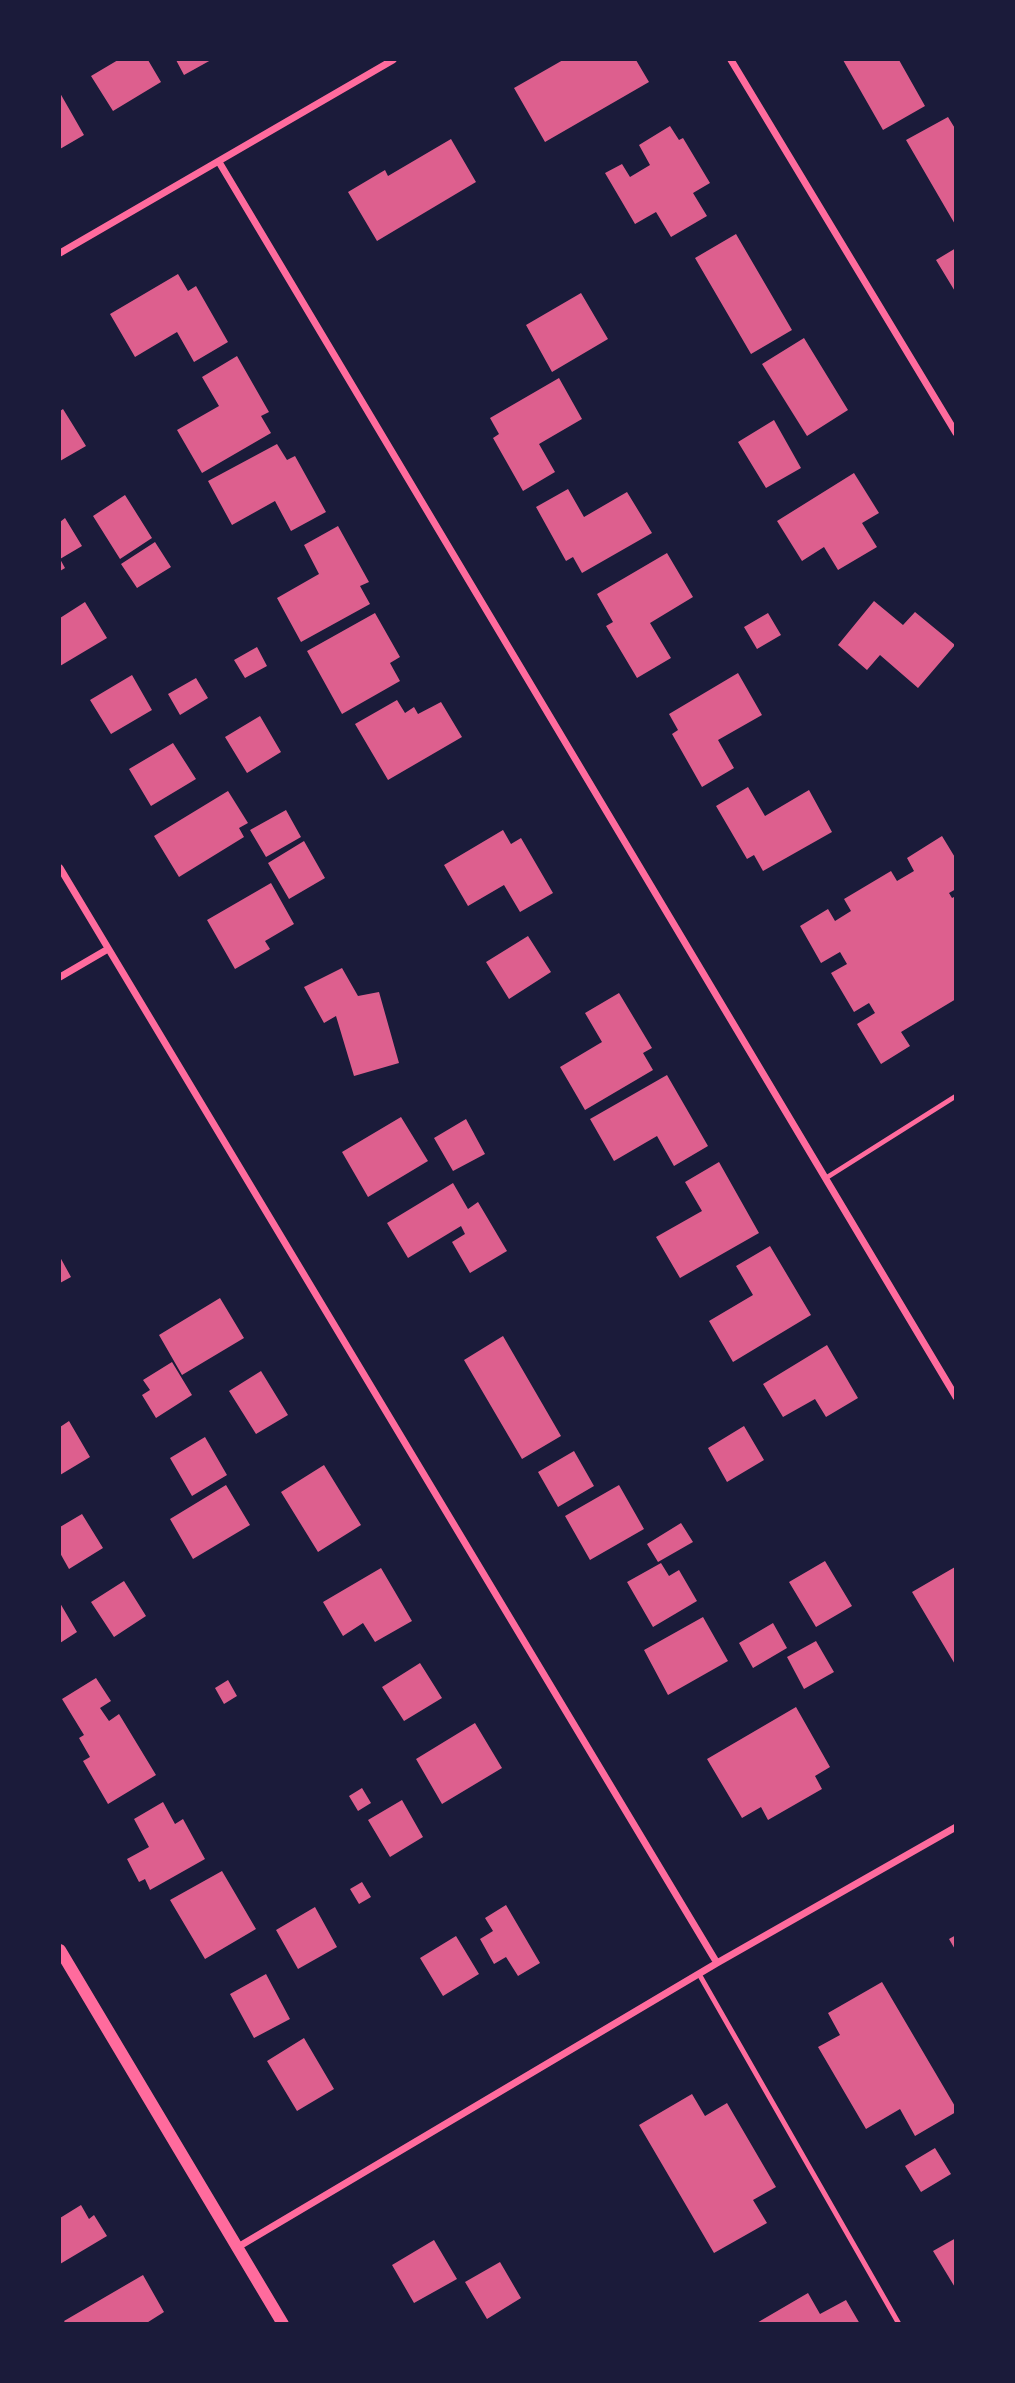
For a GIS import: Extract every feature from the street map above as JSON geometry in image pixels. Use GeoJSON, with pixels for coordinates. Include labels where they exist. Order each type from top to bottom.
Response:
{"type":"FeatureCollection","features":[{"type":"Feature","properties":{"kind":"street"},"geometry":{"type":"LineString","coordinates":[[60,253],[393,60]]}},
{"type":"Feature","properties":{"kind":"street"},"geometry":{"type":"LineString","coordinates":[[731,60],[956,433]]}},
{"type":"Feature","properties":{"kind":"street"},"geometry":{"type":"LineString","coordinates":[[219,162],[956,1397]]}},
{"type":"Feature","properties":{"kind":"street"},"geometry":{"type":"LineString","coordinates":[[60,868],[717,1963]]}},
{"type":"Feature","properties":{"kind":"street"},"geometry":{"type":"LineString","coordinates":[[60,977],[108,949]]}},
{"type":"Feature","properties":{"kind":"street"},"geometry":{"type":"LineString","coordinates":[[238,2247],[717,1963],[956,1827]]}},
{"type":"Feature","properties":{"kind":"street"},"geometry":{"type":"LineString","coordinates":[[60,1950],[283,2323]]}},
{"type":"Feature","properties":{"kind":"lane"},"geometry":{"type":"LineString","coordinates":[[826,1178],[956,1096]]}},
{"type":"Feature","properties":{"kind":"lane"},"geometry":{"type":"LineString","coordinates":[[699,1974],[899,2323]]}},
{"type":"Feature","properties":{"kind":"building"},"geometry":{"type":"Polygon","coordinates":[[[118,60],[148,60],[161,82],[113,111],[91,76],[118,60]]]}},
{"type":"Feature","properties":{"kind":"building"},"geometry":{"type":"Polygon","coordinates":[[[176,60],[211,60],[184,75],[176,60]]]}},
{"type":"Feature","properties":{"kind":"building"},"geometry":{"type":"Polygon","coordinates":[[[563,60],[636,60],[649,82],[545,142],[514,88],[563,60]]]}},
{"type":"Feature","properties":{"kind":"building"},"geometry":{"type":"Polygon","coordinates":[[[843,60],[899,60],[925,106],[883,130],[843,60]]]}},
{"type":"Feature","properties":{"kind":"building"},"geometry":{"type":"Polygon","coordinates":[[[60,93],[84,135],[60,149],[60,93]]]}},
{"type":"Feature","properties":{"kind":"building"},"geometry":{"type":"Polygon","coordinates":[[[948,117],[956,130],[956,226],[906,140],[948,117]]]}},
{"type":"Feature","properties":{"kind":"building"},"geometry":{"type":"Polygon","coordinates":[[[670,126],[679,140],[683,138],[710,183],[693,193],[707,216],[671,237],[656,212],[635,224],[605,173],[622,164],[630,177],[650,165],[639,145],[670,126]]]}},
{"type":"Feature","properties":{"kind":"building"},"geometry":{"type":"Polygon","coordinates":[[[451,139],[476,182],[377,241],[348,192],[385,170],[388,176],[451,139]]]}},
{"type":"Feature","properties":{"kind":"building"},"geometry":{"type":"Polygon","coordinates":[[[736,234],[792,330],[751,354],[695,258],[736,234]]]}},
{"type":"Feature","properties":{"kind":"building"},"geometry":{"type":"Polygon","coordinates":[[[956,248],[956,293],[936,260],[956,248]]]}},
{"type":"Feature","properties":{"kind":"building"},"geometry":{"type":"Polygon","coordinates":[[[178,274],[188,291],[196,286],[228,342],[194,362],[177,332],[135,357],[110,314],[178,274]]]}},
{"type":"Feature","properties":{"kind":"building"},"geometry":{"type":"Polygon","coordinates":[[[581,293],[608,339],[552,372],[526,325],[581,293]]]}},
{"type":"Feature","properties":{"kind":"building"},"geometry":{"type":"Polygon","coordinates":[[[804,338],[848,410],[807,436],[762,364],[804,338]]]}},
{"type":"Feature","properties":{"kind":"building"},"geometry":{"type":"Polygon","coordinates":[[[237,356],[269,412],[261,416],[271,433],[202,473],[177,430],[219,406],[202,377],[237,356]]]}},
{"type":"Feature","properties":{"kind":"building"},"geometry":{"type":"Polygon","coordinates":[[[559,378],[582,419],[539,444],[555,472],[523,491],[493,438],[499,434],[490,418],[559,378]]]}},
{"type":"Feature","properties":{"kind":"building"},"geometry":{"type":"Polygon","coordinates":[[[63,409],[86,446],[60,461],[60,411],[63,409]]]}},
{"type":"Feature","properties":{"kind":"building"},"geometry":{"type":"Polygon","coordinates":[[[774,420],[801,468],[766,488],[738,442],[774,420]]]}},
{"type":"Feature","properties":{"kind":"building"},"geometry":{"type":"Polygon","coordinates":[[[277,444],[287,460],[295,456],[326,512],[291,531],[275,501],[232,525],[208,481],[277,444]]]}},
{"type":"Feature","properties":{"kind":"building"},"geometry":{"type":"Polygon","coordinates":[[[854,473],[879,513],[862,523],[877,547],[838,570],[824,547],[802,561],[777,521],[854,473]]]}},
{"type":"Feature","properties":{"kind":"building"},"geometry":{"type":"Polygon","coordinates":[[[568,489],[584,517],[627,492],[652,533],[582,573],[573,557],[566,561],[536,507],[568,489]]]}},
{"type":"Feature","properties":{"kind":"building"},"geometry":{"type":"Polygon","coordinates":[[[125,495],[152,538],[120,559],[93,516],[125,495]]]}},
{"type":"Feature","properties":{"kind":"building"},"geometry":{"type":"Polygon","coordinates":[[[65,518],[82,546],[60,559],[60,522],[65,518]]]}},
{"type":"Feature","properties":{"kind":"building"},"geometry":{"type":"Polygon","coordinates":[[[338,526],[369,582],[360,586],[370,604],[301,642],[277,598],[319,574],[304,545],[338,526]]]}},
{"type":"Feature","properties":{"kind":"building"},"geometry":{"type":"Polygon","coordinates":[[[155,542],[171,567],[137,588],[121,564],[155,542]]]}},
{"type":"Feature","properties":{"kind":"building"},"geometry":{"type":"Polygon","coordinates":[[[667,553],[693,597],[650,623],[671,658],[637,678],[606,626],[613,622],[597,594],[667,553]]]}},
{"type":"Feature","properties":{"kind":"building"},"geometry":{"type":"Polygon","coordinates":[[[874,601],[903,625],[915,612],[955,645],[918,688],[880,655],[867,670],[838,645],[874,601]]]}},
{"type":"Feature","properties":{"kind":"building"},"geometry":{"type":"Polygon","coordinates":[[[85,602],[107,638],[60,666],[60,618],[85,602]]]}},
{"type":"Feature","properties":{"kind":"building"},"geometry":{"type":"Polygon","coordinates":[[[375,613],[400,657],[390,663],[400,681],[342,714],[307,651],[375,613]]]}},
{"type":"Feature","properties":{"kind":"building"},"geometry":{"type":"Polygon","coordinates":[[[768,613],[781,635],[757,649],[744,627],[768,613]]]}},
{"type":"Feature","properties":{"kind":"building"},"geometry":{"type":"Polygon","coordinates":[[[257,647],[267,666],[245,678],[234,660],[257,647]]]}},
{"type":"Feature","properties":{"kind":"building"},"geometry":{"type":"Polygon","coordinates":[[[738,673],[762,715],[718,740],[734,768],[702,787],[672,734],[678,730],[669,714],[738,673]]]}},
{"type":"Feature","properties":{"kind":"building"},"geometry":{"type":"Polygon","coordinates":[[[132,675],[152,710],[111,734],[90,700],[132,675]]]}},
{"type":"Feature","properties":{"kind":"building"},"geometry":{"type":"Polygon","coordinates":[[[196,678],[208,698],[180,715],[168,694],[196,678]]]}},
{"type":"Feature","properties":{"kind":"building"},"geometry":{"type":"Polygon","coordinates":[[[397,700],[405,713],[414,707],[418,714],[441,702],[462,737],[388,780],[355,724],[397,700]]]}},
{"type":"Feature","properties":{"kind":"building"},"geometry":{"type":"Polygon","coordinates":[[[260,716],[281,752],[247,773],[225,737],[260,716]]]}},
{"type":"Feature","properties":{"kind":"building"},"geometry":{"type":"Polygon","coordinates":[[[173,743],[196,779],[151,806],[129,769],[173,743]]]}},
{"type":"Feature","properties":{"kind":"building"},"geometry":{"type":"Polygon","coordinates":[[[748,787],[765,816],[809,790],[832,832],[763,871],[754,855],[747,859],[716,806],[748,787]]]}},
{"type":"Feature","properties":{"kind":"building"},"geometry":{"type":"Polygon","coordinates":[[[228,791],[248,823],[239,828],[244,837],[179,877],[154,836],[228,791]]]}},
{"type":"Feature","properties":{"kind":"building"},"geometry":{"type":"Polygon","coordinates":[[[286,810],[301,837],[266,857],[250,830],[286,810]]]}},
{"type":"Feature","properties":{"kind":"building"},"geometry":{"type":"Polygon","coordinates":[[[503,830],[511,844],[521,838],[553,893],[520,912],[504,885],[468,906],[444,865],[503,830]]]}},
{"type":"Feature","properties":{"kind":"building"},"geometry":{"type":"Polygon","coordinates":[[[942,836],[956,859],[956,889],[949,893],[952,898],[956,896],[956,999],[901,1032],[910,1046],[881,1064],[857,1024],[875,1013],[869,1003],[854,1012],[831,973],[847,964],[840,952],[821,963],[800,926],[828,909],[835,921],[851,911],[844,899],[891,871],[897,881],[914,871],[907,858],[942,836]]]}},
{"type":"Feature","properties":{"kind":"building"},"geometry":{"type":"Polygon","coordinates":[[[304,841],[325,878],[289,899],[268,863],[304,841]]]}},
{"type":"Feature","properties":{"kind":"building"},"geometry":{"type":"Polygon","coordinates":[[[271,883],[294,924],[265,941],[270,949],[235,969],[207,920],[271,883]]]}},
{"type":"Feature","properties":{"kind":"building"},"geometry":{"type":"Polygon","coordinates":[[[528,936],[551,972],[509,999],[486,962],[528,936]]]}},
{"type":"Feature","properties":{"kind":"building"},"geometry":{"type":"Polygon","coordinates":[[[342,968],[358,996],[379,992],[399,1063],[354,1076],[336,1016],[324,1023],[304,987],[342,968]]]}},
{"type":"Feature","properties":{"kind":"building"},"geometry":{"type":"Polygon","coordinates":[[[619,993],[652,1048],[643,1053],[653,1070],[585,1110],[560,1067],[602,1042],[585,1013],[619,993]]]}},
{"type":"Feature","properties":{"kind":"building"},"geometry":{"type":"Polygon","coordinates":[[[667,1075],[708,1146],[674,1166],[657,1136],[614,1161],[590,1119],[667,1075]]]}},
{"type":"Feature","properties":{"kind":"building"},"geometry":{"type":"Polygon","coordinates":[[[401,1117],[428,1161],[368,1197],[342,1152],[401,1117]]]}},
{"type":"Feature","properties":{"kind":"building"},"geometry":{"type":"Polygon","coordinates":[[[466,1119],[485,1154],[453,1171],[434,1138],[466,1119]]]}},
{"type":"Feature","properties":{"kind":"building"},"geometry":{"type":"Polygon","coordinates":[[[719,1162],[759,1233],[680,1278],[656,1237],[702,1211],[685,1182],[719,1162]]]}},
{"type":"Feature","properties":{"kind":"building"},"geometry":{"type":"Polygon","coordinates":[[[453,1183],[468,1209],[478,1202],[507,1251],[470,1273],[452,1242],[465,1234],[461,1226],[408,1258],[387,1223],[453,1183]]]}},
{"type":"Feature","properties":{"kind":"building"},"geometry":{"type":"Polygon","coordinates":[[[770,1246],[811,1315],[733,1362],[709,1321],[753,1295],[736,1266],[770,1246]]]}},
{"type":"Feature","properties":{"kind":"building"},"geometry":{"type":"Polygon","coordinates":[[[60,1257],[71,1277],[60,1283],[60,1257]]]}},
{"type":"Feature","properties":{"kind":"building"},"geometry":{"type":"Polygon","coordinates":[[[220,1298],[244,1338],[182,1375],[159,1335],[220,1298]]]}},
{"type":"Feature","properties":{"kind":"building"},"geometry":{"type":"Polygon","coordinates":[[[503,1336],[561,1436],[522,1459],[464,1360],[503,1336]]]}},
{"type":"Feature","properties":{"kind":"building"},"geometry":{"type":"Polygon","coordinates":[[[827,1345],[858,1398],[826,1417],[815,1399],[783,1417],[763,1384],[827,1345]]]}},
{"type":"Feature","properties":{"kind":"building"},"geometry":{"type":"Polygon","coordinates":[[[172,1362],[192,1395],[156,1418],[142,1395],[150,1390],[143,1380],[172,1362]]]}},
{"type":"Feature","properties":{"kind":"building"},"geometry":{"type":"Polygon","coordinates":[[[261,1371],[288,1415],[256,1434],[229,1391],[261,1371]]]}},
{"type":"Feature","properties":{"kind":"building"},"geometry":{"type":"Polygon","coordinates":[[[69,1421],[90,1457],[60,1475],[60,1427],[69,1421]]]}},
{"type":"Feature","properties":{"kind":"building"},"geometry":{"type":"Polygon","coordinates":[[[744,1426],[764,1460],[727,1482],[708,1448],[744,1426]]]}},
{"type":"Feature","properties":{"kind":"building"},"geometry":{"type":"Polygon","coordinates":[[[205,1437],[227,1475],[192,1496],[170,1458],[205,1437]]]}},
{"type":"Feature","properties":{"kind":"building"},"geometry":{"type":"Polygon","coordinates":[[[574,1451],[594,1486],[558,1507],[538,1472],[574,1451]]]}},
{"type":"Feature","properties":{"kind":"building"},"geometry":{"type":"Polygon","coordinates":[[[324,1465],[361,1525],[318,1552],[281,1492],[324,1465]]]}},
{"type":"Feature","properties":{"kind":"building"},"geometry":{"type":"Polygon","coordinates":[[[226,1485],[250,1525],[193,1559],[170,1519],[226,1485]]]}},
{"type":"Feature","properties":{"kind":"building"},"geometry":{"type":"Polygon","coordinates":[[[619,1485],[644,1529],[590,1560],[565,1516],[619,1485]]]}},
{"type":"Feature","properties":{"kind":"building"},"geometry":{"type":"Polygon","coordinates":[[[82,1514],[103,1548],[69,1569],[60,1553],[60,1527],[82,1514]]]}},
{"type":"Feature","properties":{"kind":"building"},"geometry":{"type":"Polygon","coordinates":[[[681,1523],[693,1542],[658,1562],[647,1544],[681,1523]]]}},
{"type":"Feature","properties":{"kind":"building"},"geometry":{"type":"Polygon","coordinates":[[[825,1561],[852,1606],[816,1627],[789,1582],[825,1561]]]}},
{"type":"Feature","properties":{"kind":"building"},"geometry":{"type":"Polygon","coordinates":[[[661,1563],[669,1576],[679,1570],[697,1601],[653,1627],[627,1582],[661,1563]]]}},
{"type":"Feature","properties":{"kind":"building"},"geometry":{"type":"Polygon","coordinates":[[[955,1567],[956,1569],[956,1666],[912,1592],[955,1567]]]}},
{"type":"Feature","properties":{"kind":"building"},"geometry":{"type":"Polygon","coordinates":[[[381,1568],[412,1621],[375,1642],[363,1623],[343,1636],[323,1602],[381,1568]]]}},
{"type":"Feature","properties":{"kind":"building"},"geometry":{"type":"Polygon","coordinates":[[[124,1581],[146,1616],[114,1637],[91,1602],[124,1581]]]}},
{"type":"Feature","properties":{"kind":"building"},"geometry":{"type":"Polygon","coordinates":[[[60,1603],[77,1632],[60,1643],[60,1603]]]}},
{"type":"Feature","properties":{"kind":"building"},"geometry":{"type":"Polygon","coordinates":[[[703,1617],[728,1661],[668,1695],[644,1650],[703,1617]]]}},
{"type":"Feature","properties":{"kind":"building"},"geometry":{"type":"Polygon","coordinates":[[[773,1623],[787,1648],[753,1668],[739,1643],[773,1623]]]}},
{"type":"Feature","properties":{"kind":"building"},"geometry":{"type":"Polygon","coordinates":[[[816,1641],[834,1672],[804,1689],[787,1657],[816,1641]]]}},
{"type":"Feature","properties":{"kind":"building"},"geometry":{"type":"Polygon","coordinates":[[[420,1663],[442,1698],[404,1721],[382,1687],[420,1663]]]}},
{"type":"Feature","properties":{"kind":"building"},"geometry":{"type":"Polygon","coordinates":[[[96,1678],[111,1701],[100,1708],[109,1721],[119,1714],[156,1775],[108,1804],[83,1761],[90,1757],[79,1738],[84,1735],[62,1699],[96,1678]]]}},
{"type":"Feature","properties":{"kind":"building"},"geometry":{"type":"Polygon","coordinates":[[[228,1680],[237,1696],[224,1704],[215,1688],[228,1680]]]}},
{"type":"Feature","properties":{"kind":"building"},"geometry":{"type":"Polygon","coordinates":[[[796,1707],[830,1767],[815,1776],[822,1789],[768,1820],[761,1807],[742,1818],[707,1759],[796,1707]]]}},
{"type":"Feature","properties":{"kind":"building"},"geometry":{"type":"Polygon","coordinates":[[[475,1723],[502,1768],[442,1804],[416,1759],[475,1723]]]}},
{"type":"Feature","properties":{"kind":"building"},"geometry":{"type":"Polygon","coordinates":[[[362,1788],[371,1803],[358,1811],[349,1796],[362,1788]]]}},
{"type":"Feature","properties":{"kind":"building"},"geometry":{"type":"Polygon","coordinates":[[[402,1800],[423,1837],[390,1857],[368,1820],[402,1800]]]}},
{"type":"Feature","properties":{"kind":"building"},"geometry":{"type":"Polygon","coordinates":[[[163,1802],[175,1824],[183,1819],[205,1859],[150,1890],[145,1879],[139,1882],[127,1859],[149,1847],[134,1819],[163,1802]]]}},
{"type":"Feature","properties":{"kind":"building"},"geometry":{"type":"Polygon","coordinates":[[[222,1871],[256,1929],[205,1959],[170,1900],[222,1871]]]}},
{"type":"Feature","properties":{"kind":"building"},"geometry":{"type":"Polygon","coordinates":[[[362,1882],[371,1897],[359,1904],[350,1889],[362,1882]]]}},
{"type":"Feature","properties":{"kind":"building"},"geometry":{"type":"Polygon","coordinates":[[[506,1905],[540,1963],[518,1976],[506,1957],[494,1964],[480,1939],[493,1931],[485,1918],[506,1905]]]}},
{"type":"Feature","properties":{"kind":"building"},"geometry":{"type":"Polygon","coordinates":[[[315,1907],[337,1947],[298,1969],[276,1930],[315,1907]]]}},
{"type":"Feature","properties":{"kind":"building"},"geometry":{"type":"Polygon","coordinates":[[[956,1935],[956,1951],[949,1939],[956,1935]]]}},
{"type":"Feature","properties":{"kind":"building"},"geometry":{"type":"Polygon","coordinates":[[[456,1936],[479,1974],[443,1996],[420,1958],[456,1936]]]}},
{"type":"Feature","properties":{"kind":"building"},"geometry":{"type":"Polygon","coordinates":[[[266,1974],[290,2019],[254,2038],[230,1994],[266,1974]]]}},
{"type":"Feature","properties":{"kind":"building"},"geometry":{"type":"Polygon","coordinates":[[[882,1982],[956,2108],[956,2112],[915,2136],[900,2109],[866,2129],[818,2047],[840,2035],[828,2013],[882,1982]]]}},
{"type":"Feature","properties":{"kind":"building"},"geometry":{"type":"Polygon","coordinates":[[[304,2038],[334,2089],[297,2111],[267,2061],[304,2038]]]}},
{"type":"Feature","properties":{"kind":"building"},"geometry":{"type":"Polygon","coordinates":[[[692,2094],[705,2116],[727,2103],[776,2187],[753,2200],[767,2223],[714,2253],[639,2125],[692,2094]]]}},
{"type":"Feature","properties":{"kind":"building"},"geometry":{"type":"Polygon","coordinates":[[[935,2148],[951,2174],[921,2192],[905,2166],[935,2148]]]}},
{"type":"Feature","properties":{"kind":"building"},"geometry":{"type":"Polygon","coordinates":[[[81,2205],[89,2219],[94,2215],[107,2236],[60,2264],[60,2218],[81,2205]]]}},
{"type":"Feature","properties":{"kind":"building"},"geometry":{"type":"Polygon","coordinates":[[[956,2238],[956,2289],[933,2251],[956,2238]]]}},
{"type":"Feature","properties":{"kind":"building"},"geometry":{"type":"Polygon","coordinates":[[[434,2240],[457,2279],[414,2303],[392,2265],[434,2240]]]}},
{"type":"Feature","properties":{"kind":"building"},"geometry":{"type":"Polygon","coordinates":[[[500,2262],[521,2298],[487,2319],[465,2282],[500,2262]]]}},
{"type":"Feature","properties":{"kind":"building"},"geometry":{"type":"Polygon","coordinates":[[[143,2275],[164,2312],[145,2324],[66,2324],[64,2321],[143,2275]]]}},
{"type":"Feature","properties":{"kind":"building"},"geometry":{"type":"Polygon","coordinates":[[[808,2293],[820,2314],[846,2300],[860,2324],[755,2324],[808,2293]]]}}]}
